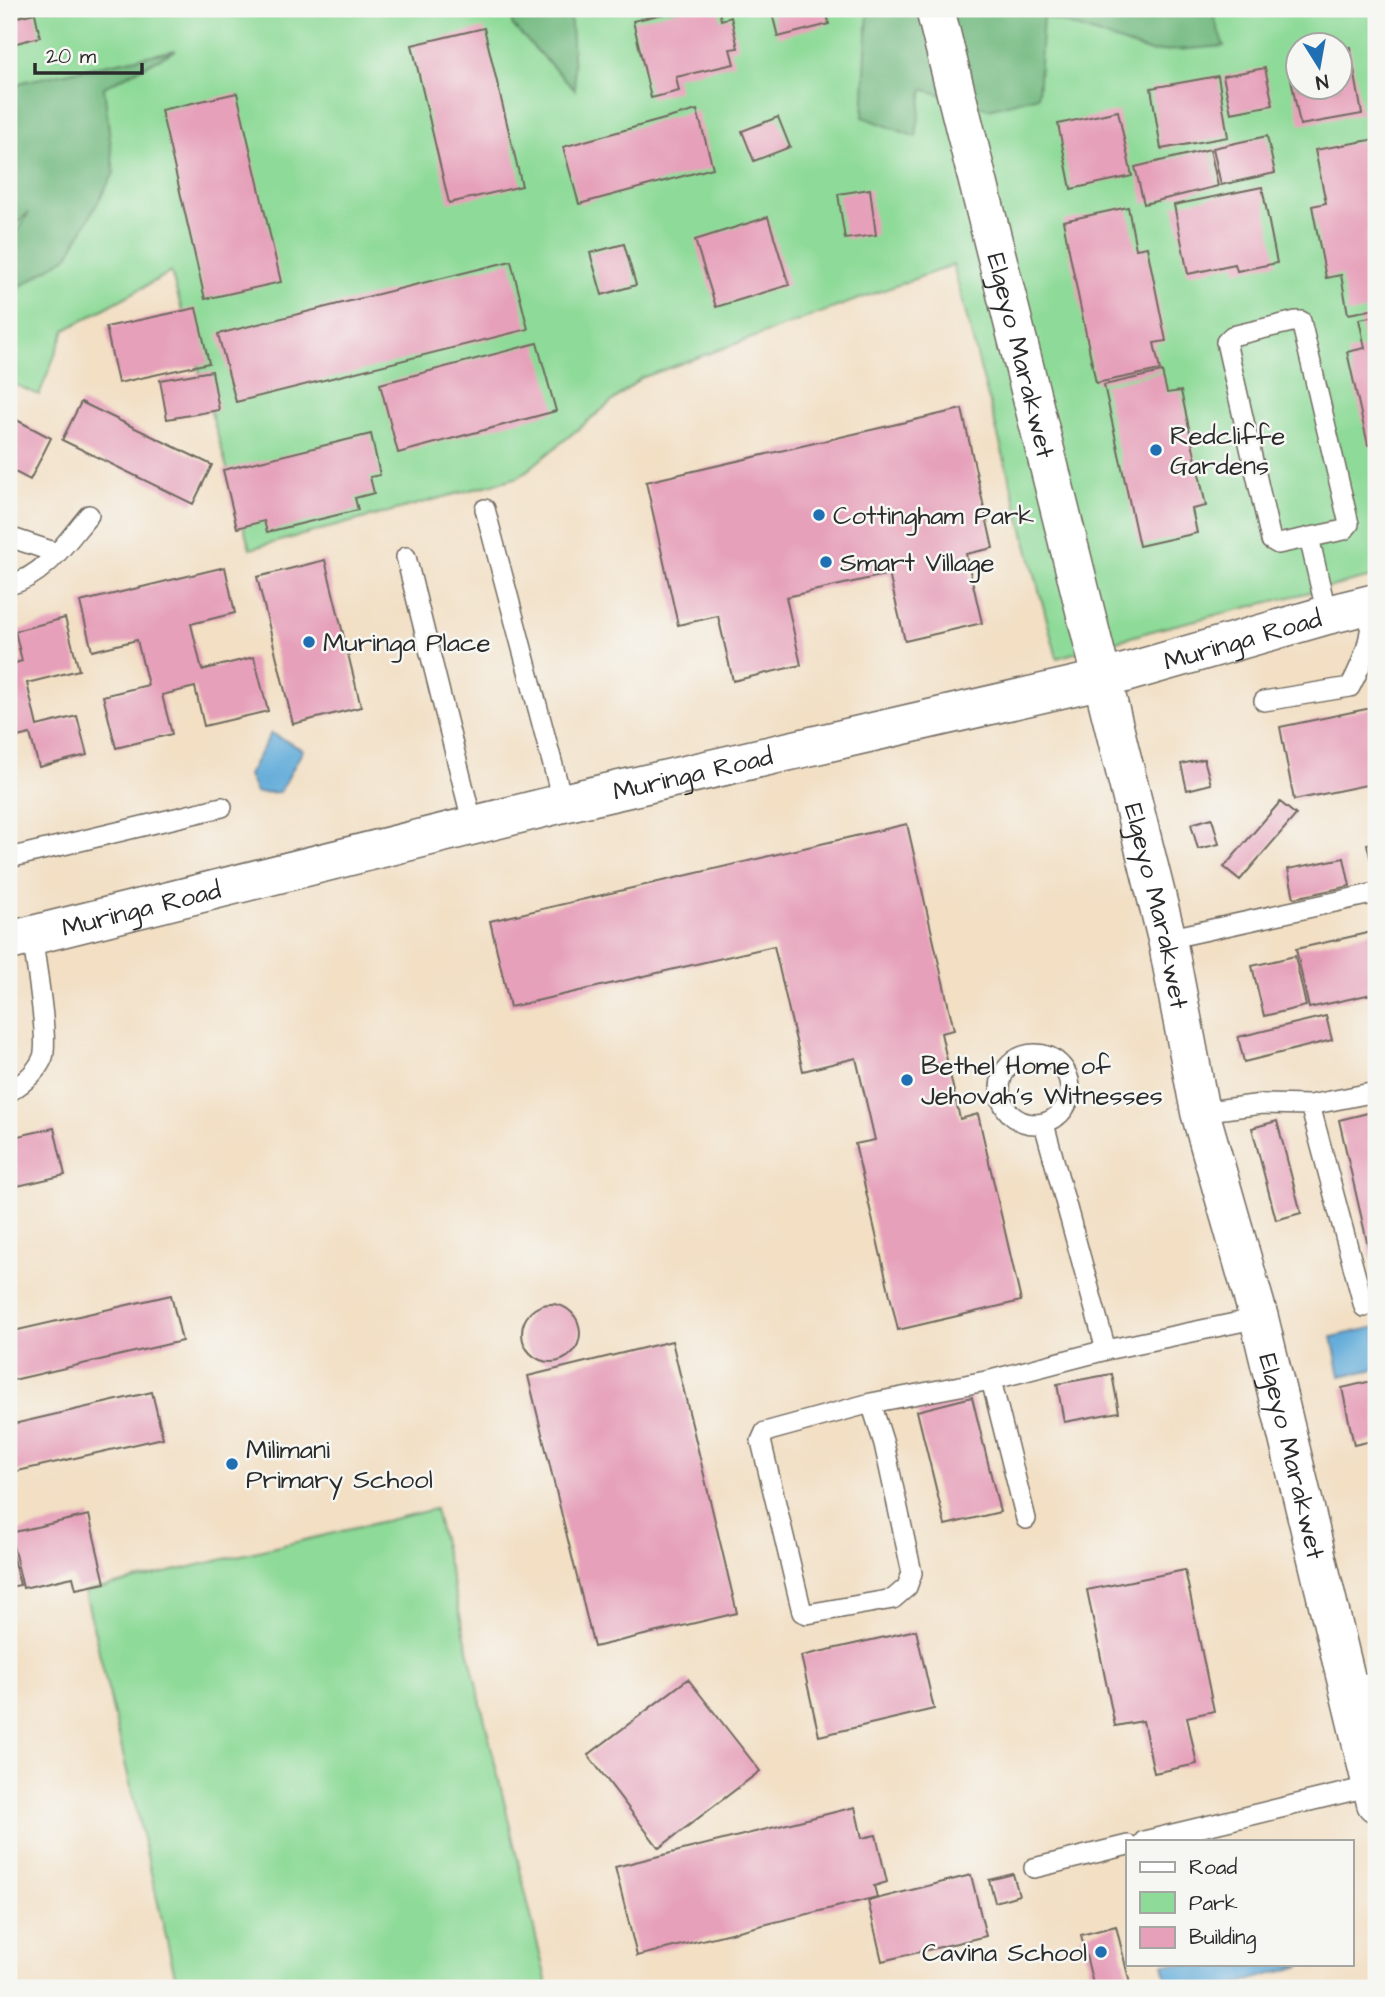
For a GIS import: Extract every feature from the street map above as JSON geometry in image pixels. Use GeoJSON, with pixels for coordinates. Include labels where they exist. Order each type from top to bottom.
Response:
{"type":"FeatureCollection","features":[{"type":"Feature","properties":{"kind":"street","name":"Elgeyo Marakwet"},"geometry":{"type":"LineString","coordinates":[[935,9],[1167,939],[1200,1112],[1362,1684],[1374,1795]]}},
{"type":"Feature","properties":{"kind":"street","name":"Muringa Road"},"geometry":{"type":"LineString","coordinates":[[20,938],[563,803],[1104,679],[1324,601],[1374,603]]}},
{"type":"Feature","properties":{"kind":"lane"},"geometry":{"type":"LineString","coordinates":[[1297,321],[1301,321],[1349,524],[1344,530],[1310,537],[1278,544],[1271,540],[1226,342],[1232,336],[1297,321]]}},
{"type":"Feature","properties":{"kind":"lane"},"geometry":{"type":"LineString","coordinates":[[485,509],[563,803]]}},
{"type":"Feature","properties":{"kind":"lane"},"geometry":{"type":"LineString","coordinates":[[9,585],[21,582],[42,569],[89,515]]}},
{"type":"Feature","properties":{"kind":"lane"},"geometry":{"type":"LineString","coordinates":[[9,537],[57,553]]}},
{"type":"Feature","properties":{"kind":"lane"},"geometry":{"type":"LineString","coordinates":[[1310,537],[1324,601]]}},
{"type":"Feature","properties":{"kind":"lane"},"geometry":{"type":"LineString","coordinates":[[406,557],[473,825]]}},
{"type":"Feature","properties":{"kind":"lane"},"geometry":{"type":"LineString","coordinates":[[1264,701],[1350,687],[1364,661],[1371,635],[1374,603]]}},
{"type":"Feature","properties":{"kind":"lane"},"geometry":{"type":"LineString","coordinates":[[9,858],[222,807]]}},
{"type":"Feature","properties":{"kind":"lane"},"geometry":{"type":"LineString","coordinates":[[1167,939],[1376,893]]}},
{"type":"Feature","properties":{"kind":"lane"},"geometry":{"type":"LineString","coordinates":[[9,1092],[25,1082],[43,1056],[43,1028],[20,938]]}},
{"type":"Feature","properties":{"kind":"lane"},"geometry":{"type":"LineString","coordinates":[[1200,1112],[1262,1104],[1310,1105],[1376,1092]]}},
{"type":"Feature","properties":{"kind":"lane"},"geometry":{"type":"LineString","coordinates":[[1310,1105],[1364,1307]]}},
{"type":"Feature","properties":{"kind":"lane"},"geometry":{"type":"LineString","coordinates":[[1044,1124],[1106,1350]]}},
{"type":"Feature","properties":{"kind":"lane"},"geometry":{"type":"LineString","coordinates":[[871,1403],[884,1444],[912,1573],[907,1587],[893,1599],[807,1614],[802,1612],[761,1441],[765,1432],[871,1403],[991,1380],[1106,1350],[1259,1318]]}},
{"type":"Feature","properties":{"kind":"lane"},"geometry":{"type":"LineString","coordinates":[[991,1380],[1026,1519]]}},
{"type":"Feature","properties":{"kind":"lane"},"geometry":{"type":"LineString","coordinates":[[1149,1840],[1374,1795]]}},
{"type":"Feature","properties":{"kind":"lane"},"geometry":{"type":"LineString","coordinates":[[1034,1868],[1126,1845]]}},
{"type":"Feature","properties":{"kind":"green space"},"geometry":{"type":"Polygon","coordinates":[[[9,9],[1376,9],[1376,576],[1159,629],[1057,658],[953,265],[641,378],[519,477],[250,549],[171,272],[65,330],[39,395],[9,382],[9,9]]]}},
{"type":"Feature","properties":{"kind":"green space"},"geometry":{"type":"Polygon","coordinates":[[[508,9],[570,9],[575,90],[513,26],[508,9]]]}},
{"type":"Feature","properties":{"kind":"green space"},"geometry":{"type":"Polygon","coordinates":[[[868,9],[1211,9],[1224,46],[1151,52],[1043,16],[1038,96],[989,109],[923,89],[916,137],[863,117],[868,9]]]}},
{"type":"Feature","properties":{"kind":"green space"},"geometry":{"type":"Polygon","coordinates":[[[176,50],[104,87],[114,173],[68,256],[9,294],[9,247],[29,212],[9,230],[9,89],[22,82],[176,50]]]}},
{"type":"Feature","properties":{"kind":"green space"},"geometry":{"type":"Polygon","coordinates":[[[435,1509],[548,1988],[178,1988],[85,1592],[435,1509]]]}},
{"type":"Feature","properties":{"kind":"green space"},"geometry":{"type":"Polygon","coordinates":[[[1376,1576],[1376,1628],[1369,1590],[1376,1576]]]}},
{"type":"Feature","properties":{"kind":"water"},"geometry":{"type":"Polygon","coordinates":[[[271,733],[303,750],[280,792],[256,793],[248,775],[271,733]]]}},
{"type":"Feature","properties":{"kind":"water"},"geometry":{"type":"Polygon","coordinates":[[[1376,1327],[1376,1369],[1340,1376],[1332,1337],[1376,1327]]]}},
{"type":"Feature","properties":{"kind":"water"},"geometry":{"type":"Polygon","coordinates":[[[1164,1966],[1301,1966],[1223,1988],[1169,1988],[1164,1966]]]}},
{"type":"Feature","properties":{"kind":"building"},"geometry":{"type":"Polygon","coordinates":[[[213,9],[233,9],[233,10],[214,14],[213,9]]]}},
{"type":"Feature","properties":{"kind":"building"},"geometry":{"type":"Polygon","coordinates":[[[684,9],[719,9],[721,20],[731,17],[738,48],[730,49],[734,64],[676,77],[679,91],[651,98],[633,21],[684,9]]]}},
{"type":"Feature","properties":{"kind":"building"},"geometry":{"type":"Polygon","coordinates":[[[771,9],[826,9],[829,24],[778,37],[771,9]]]}},
{"type":"Feature","properties":{"kind":"building"},"geometry":{"type":"Polygon","coordinates":[[[35,13],[40,37],[9,45],[9,19],[35,13]]]}},
{"type":"Feature","properties":{"kind":"building"},"geometry":{"type":"Polygon","coordinates":[[[484,28],[522,186],[449,203],[412,45],[484,28]]]}},
{"type":"Feature","properties":{"kind":"building"},"geometry":{"type":"Polygon","coordinates":[[[1265,68],[1273,105],[1231,113],[1223,76],[1265,68]]]}},
{"type":"Feature","properties":{"kind":"building"},"geometry":{"type":"Polygon","coordinates":[[[1354,69],[1362,114],[1300,125],[1296,102],[1354,102],[1354,69]]]}},
{"type":"Feature","properties":{"kind":"building"},"geometry":{"type":"Polygon","coordinates":[[[1218,76],[1228,137],[1161,149],[1151,88],[1218,76]]]}},
{"type":"Feature","properties":{"kind":"building"},"geometry":{"type":"Polygon","coordinates":[[[237,93],[281,282],[205,299],[161,110],[237,93]]]}},
{"type":"Feature","properties":{"kind":"building"},"geometry":{"type":"Polygon","coordinates":[[[697,110],[713,168],[579,204],[563,147],[697,110]]]}},
{"type":"Feature","properties":{"kind":"building"},"geometry":{"type":"Polygon","coordinates":[[[1118,111],[1132,176],[1071,189],[1058,124],[1118,111]]]}},
{"type":"Feature","properties":{"kind":"building"},"geometry":{"type":"Polygon","coordinates":[[[778,117],[790,147],[754,161],[742,131],[778,117]]]}},
{"type":"Feature","properties":{"kind":"building"},"geometry":{"type":"Polygon","coordinates":[[[1267,136],[1275,173],[1221,185],[1213,148],[1267,136]]]}},
{"type":"Feature","properties":{"kind":"building"},"geometry":{"type":"Polygon","coordinates":[[[1376,139],[1376,309],[1348,314],[1341,275],[1326,278],[1312,206],[1326,203],[1315,150],[1376,139]]]}},
{"type":"Feature","properties":{"kind":"building"},"geometry":{"type":"Polygon","coordinates":[[[1210,149],[1218,186],[1144,204],[1135,167],[1210,149]]]}},
{"type":"Feature","properties":{"kind":"building"},"geometry":{"type":"Polygon","coordinates":[[[1262,187],[1277,263],[1237,271],[1235,264],[1188,274],[1174,205],[1262,187]]]}},
{"type":"Feature","properties":{"kind":"building"},"geometry":{"type":"Polygon","coordinates":[[[870,189],[876,235],[845,239],[838,194],[870,189]]]}},
{"type":"Feature","properties":{"kind":"building"},"geometry":{"type":"Polygon","coordinates":[[[1128,207],[1136,249],[1147,247],[1166,341],[1154,343],[1160,370],[1096,383],[1063,221],[1128,207]]]}},
{"type":"Feature","properties":{"kind":"building"},"geometry":{"type":"Polygon","coordinates":[[[768,217],[789,285],[716,307],[695,240],[768,217]]]}},
{"type":"Feature","properties":{"kind":"building"},"geometry":{"type":"Polygon","coordinates":[[[624,244],[636,285],[602,295],[590,253],[624,244]]]}},
{"type":"Feature","properties":{"kind":"building"},"geometry":{"type":"Polygon","coordinates":[[[511,261],[528,329],[236,402],[218,334],[511,261]]]}},
{"type":"Feature","properties":{"kind":"building"},"geometry":{"type":"Polygon","coordinates":[[[196,308],[209,363],[118,383],[106,327],[196,308]]]}},
{"type":"Feature","properties":{"kind":"building","name":"Redcliffe Gardens"},"geometry":{"type":"Polygon","coordinates":[[[1376,316],[1376,443],[1368,445],[1347,352],[1365,348],[1359,319],[1376,316]]]}},
{"type":"Feature","properties":{"kind":"building"},"geometry":{"type":"Polygon","coordinates":[[[537,343],[556,411],[398,453],[380,384],[537,343]]]}},
{"type":"Feature","properties":{"kind":"building"},"geometry":{"type":"Polygon","coordinates":[[[212,371],[219,410],[167,419],[160,380],[212,371]]]}},
{"type":"Feature","properties":{"kind":"building","name":"Redcliffe Gardens"},"geometry":{"type":"Polygon","coordinates":[[[1162,372],[1167,393],[1181,391],[1206,506],[1192,509],[1197,533],[1139,546],[1104,385],[1162,372]]]}},
{"type":"Feature","properties":{"kind":"building"},"geometry":{"type":"Polygon","coordinates":[[[81,402],[212,465],[193,504],[62,440],[81,402]]]}},
{"type":"Feature","properties":{"kind":"building","name":"Cottingham Park"},"geometry":{"type":"Polygon","coordinates":[[[962,409],[993,548],[966,554],[982,623],[905,641],[889,574],[786,597],[801,665],[733,681],[718,616],[678,625],[646,482],[962,409]]]}},
{"type":"Feature","properties":{"kind":"building"},"geometry":{"type":"Polygon","coordinates":[[[9,416],[51,438],[30,480],[9,469],[9,416]]]}},
{"type":"Feature","properties":{"kind":"building"},"geometry":{"type":"Polygon","coordinates":[[[371,434],[380,475],[370,477],[374,493],[355,498],[358,510],[267,532],[264,521],[237,528],[223,470],[371,434]]]}},
{"type":"Feature","properties":{"kind":"building","name":"Muringa Place"},"geometry":{"type":"Polygon","coordinates":[[[325,560],[361,707],[293,724],[257,577],[325,560]]]}},
{"type":"Feature","properties":{"kind":"building"},"geometry":{"type":"Polygon","coordinates":[[[225,567],[235,613],[191,624],[202,670],[254,657],[268,711],[204,726],[195,687],[162,695],[172,734],[116,748],[103,696],[148,685],[137,640],[92,651],[80,602],[225,567]]]}},
{"type":"Feature","properties":{"kind":"building"},"geometry":{"type":"Polygon","coordinates":[[[65,618],[79,670],[27,683],[37,726],[77,716],[87,755],[39,767],[30,734],[9,739],[9,665],[22,661],[15,631],[65,618]]]}},
{"type":"Feature","properties":{"kind":"building"},"geometry":{"type":"Polygon","coordinates":[[[1376,707],[1376,783],[1294,800],[1280,727],[1376,707]]]}},
{"type":"Feature","properties":{"kind":"building"},"geometry":{"type":"Polygon","coordinates":[[[1204,759],[1211,784],[1187,790],[1181,764],[1204,759]]]}},
{"type":"Feature","properties":{"kind":"building"},"geometry":{"type":"Polygon","coordinates":[[[1280,802],[1296,815],[1240,880],[1224,867],[1280,802]]]}},
{"type":"Feature","properties":{"kind":"building"},"geometry":{"type":"Polygon","coordinates":[[[1212,818],[1219,844],[1198,849],[1191,824],[1212,818]]]}},
{"type":"Feature","properties":{"kind":"building","name":"Bethel Home of Jehovah's Witnesses"},"geometry":{"type":"Polygon","coordinates":[[[907,824],[954,1030],[941,1033],[960,1119],[978,1114],[1021,1301],[898,1330],[855,1144],[875,1140],[856,1058],[803,1071],[774,946],[510,1007],[490,921],[907,824]]]}},
{"type":"Feature","properties":{"kind":"building"},"geometry":{"type":"Polygon","coordinates":[[[1376,842],[1376,879],[1375,879],[1367,844],[1376,842]]]}},
{"type":"Feature","properties":{"kind":"building"},"geometry":{"type":"Polygon","coordinates":[[[1344,858],[1350,886],[1294,898],[1288,869],[1344,858]]]}},
{"type":"Feature","properties":{"kind":"building"},"geometry":{"type":"Polygon","coordinates":[[[1376,931],[1376,993],[1309,1008],[1296,949],[1376,931]]]}},
{"type":"Feature","properties":{"kind":"building"},"geometry":{"type":"Polygon","coordinates":[[[1295,956],[1306,1006],[1264,1016],[1252,966],[1295,956]]]}},
{"type":"Feature","properties":{"kind":"building"},"geometry":{"type":"Polygon","coordinates":[[[1326,1016],[1332,1040],[1244,1062],[1238,1037],[1326,1016]]]}},
{"type":"Feature","properties":{"kind":"building"},"geometry":{"type":"Polygon","coordinates":[[[1376,1111],[1376,1258],[1371,1259],[1339,1120],[1376,1111]]]}},
{"type":"Feature","properties":{"kind":"building"},"geometry":{"type":"Polygon","coordinates":[[[1277,1121],[1301,1213],[1276,1220],[1252,1128],[1277,1121]]]}},
{"type":"Feature","properties":{"kind":"building"},"geometry":{"type":"Polygon","coordinates":[[[54,1128],[65,1175],[9,1188],[9,1138],[54,1128]]]}},
{"type":"Feature","properties":{"kind":"building"},"geometry":{"type":"Polygon","coordinates":[[[171,1295],[182,1341],[9,1381],[9,1332],[171,1295]]]}},
{"type":"Feature","properties":{"kind":"building"},"geometry":{"type":"Polygon","coordinates":[[[551,1304],[562,1306],[575,1317],[580,1333],[578,1344],[567,1357],[551,1362],[540,1360],[527,1349],[522,1333],[524,1322],[535,1309],[551,1304]]]}},
{"type":"Feature","properties":{"kind":"building"},"geometry":{"type":"Polygon","coordinates":[[[672,1341],[737,1613],[594,1647],[528,1376],[672,1341]]]}},
{"type":"Feature","properties":{"kind":"building"},"geometry":{"type":"Polygon","coordinates":[[[1112,1374],[1119,1412],[1064,1422],[1057,1384],[1112,1374]]]}},
{"type":"Feature","properties":{"kind":"building"},"geometry":{"type":"Polygon","coordinates":[[[1376,1380],[1376,1440],[1354,1445],[1342,1388],[1376,1380]]]}},
{"type":"Feature","properties":{"kind":"building"},"geometry":{"type":"Polygon","coordinates":[[[152,1392],[163,1438],[9,1473],[9,1425],[152,1392]]]}},
{"type":"Feature","properties":{"kind":"building"},"geometry":{"type":"Polygon","coordinates":[[[972,1397],[1000,1512],[945,1525],[917,1411],[972,1397]]]}},
{"type":"Feature","properties":{"kind":"building"},"geometry":{"type":"Polygon","coordinates":[[[89,1515],[105,1583],[76,1589],[73,1577],[23,1588],[10,1533],[89,1515]]]}},
{"type":"Feature","properties":{"kind":"building"},"geometry":{"type":"Polygon","coordinates":[[[9,1544],[20,1585],[9,1587],[9,1544]]]}},
{"type":"Feature","properties":{"kind":"building"},"geometry":{"type":"Polygon","coordinates":[[[1185,1570],[1214,1711],[1187,1717],[1197,1764],[1154,1773],[1143,1721],[1115,1726],[1087,1590],[1185,1570]]]}},
{"type":"Feature","properties":{"kind":"building"},"geometry":{"type":"Polygon","coordinates":[[[916,1630],[934,1709],[819,1736],[801,1656],[916,1630]]]}},
{"type":"Feature","properties":{"kind":"building"},"geometry":{"type":"Polygon","coordinates":[[[688,1679],[760,1771],[659,1848],[588,1755],[688,1679]]]}},
{"type":"Feature","properties":{"kind":"building"},"geometry":{"type":"Polygon","coordinates":[[[855,1807],[862,1838],[876,1835],[887,1882],[874,1886],[877,1897],[637,1956],[615,1867],[855,1807]]]}},
{"type":"Feature","properties":{"kind":"building"},"geometry":{"type":"Polygon","coordinates":[[[1013,1874],[1019,1895],[995,1902],[989,1880],[1013,1874]]]}},
{"type":"Feature","properties":{"kind":"building"},"geometry":{"type":"Polygon","coordinates":[[[971,1875],[986,1936],[882,1961],[868,1901],[971,1875]]]}},
{"type":"Feature","properties":{"kind":"building"},"geometry":{"type":"Polygon","coordinates":[[[1116,1926],[1131,1988],[1094,1988],[1081,1935],[1116,1926]]]}},
{"type":"Feature","properties":{"kind":"place","name":"Redcliffe Gardens"},"geometry":{"type":"Point","coordinates":[1156,450]}},
{"type":"Feature","properties":{"kind":"place","name":"Cottingham Park"},"geometry":{"type":"Point","coordinates":[819,515]}},
{"type":"Feature","properties":{"kind":"place","name":"Smart Village"},"geometry":{"type":"Point","coordinates":[826,562]}},
{"type":"Feature","properties":{"kind":"place","name":"Muringa Place"},"geometry":{"type":"Point","coordinates":[309,642]}},
{"type":"Feature","properties":{"kind":"place","name":"Bethel Home of Jehovah's Witnesses"},"geometry":{"type":"Point","coordinates":[907,1080]}},
{"type":"Feature","properties":{"kind":"place","name":"Milimani Primary School"},"geometry":{"type":"Point","coordinates":[232,1464]}},
{"type":"Feature","properties":{"kind":"place","name":"Cavina School"},"geometry":{"type":"Point","coordinates":[1101,1952]}}]}
